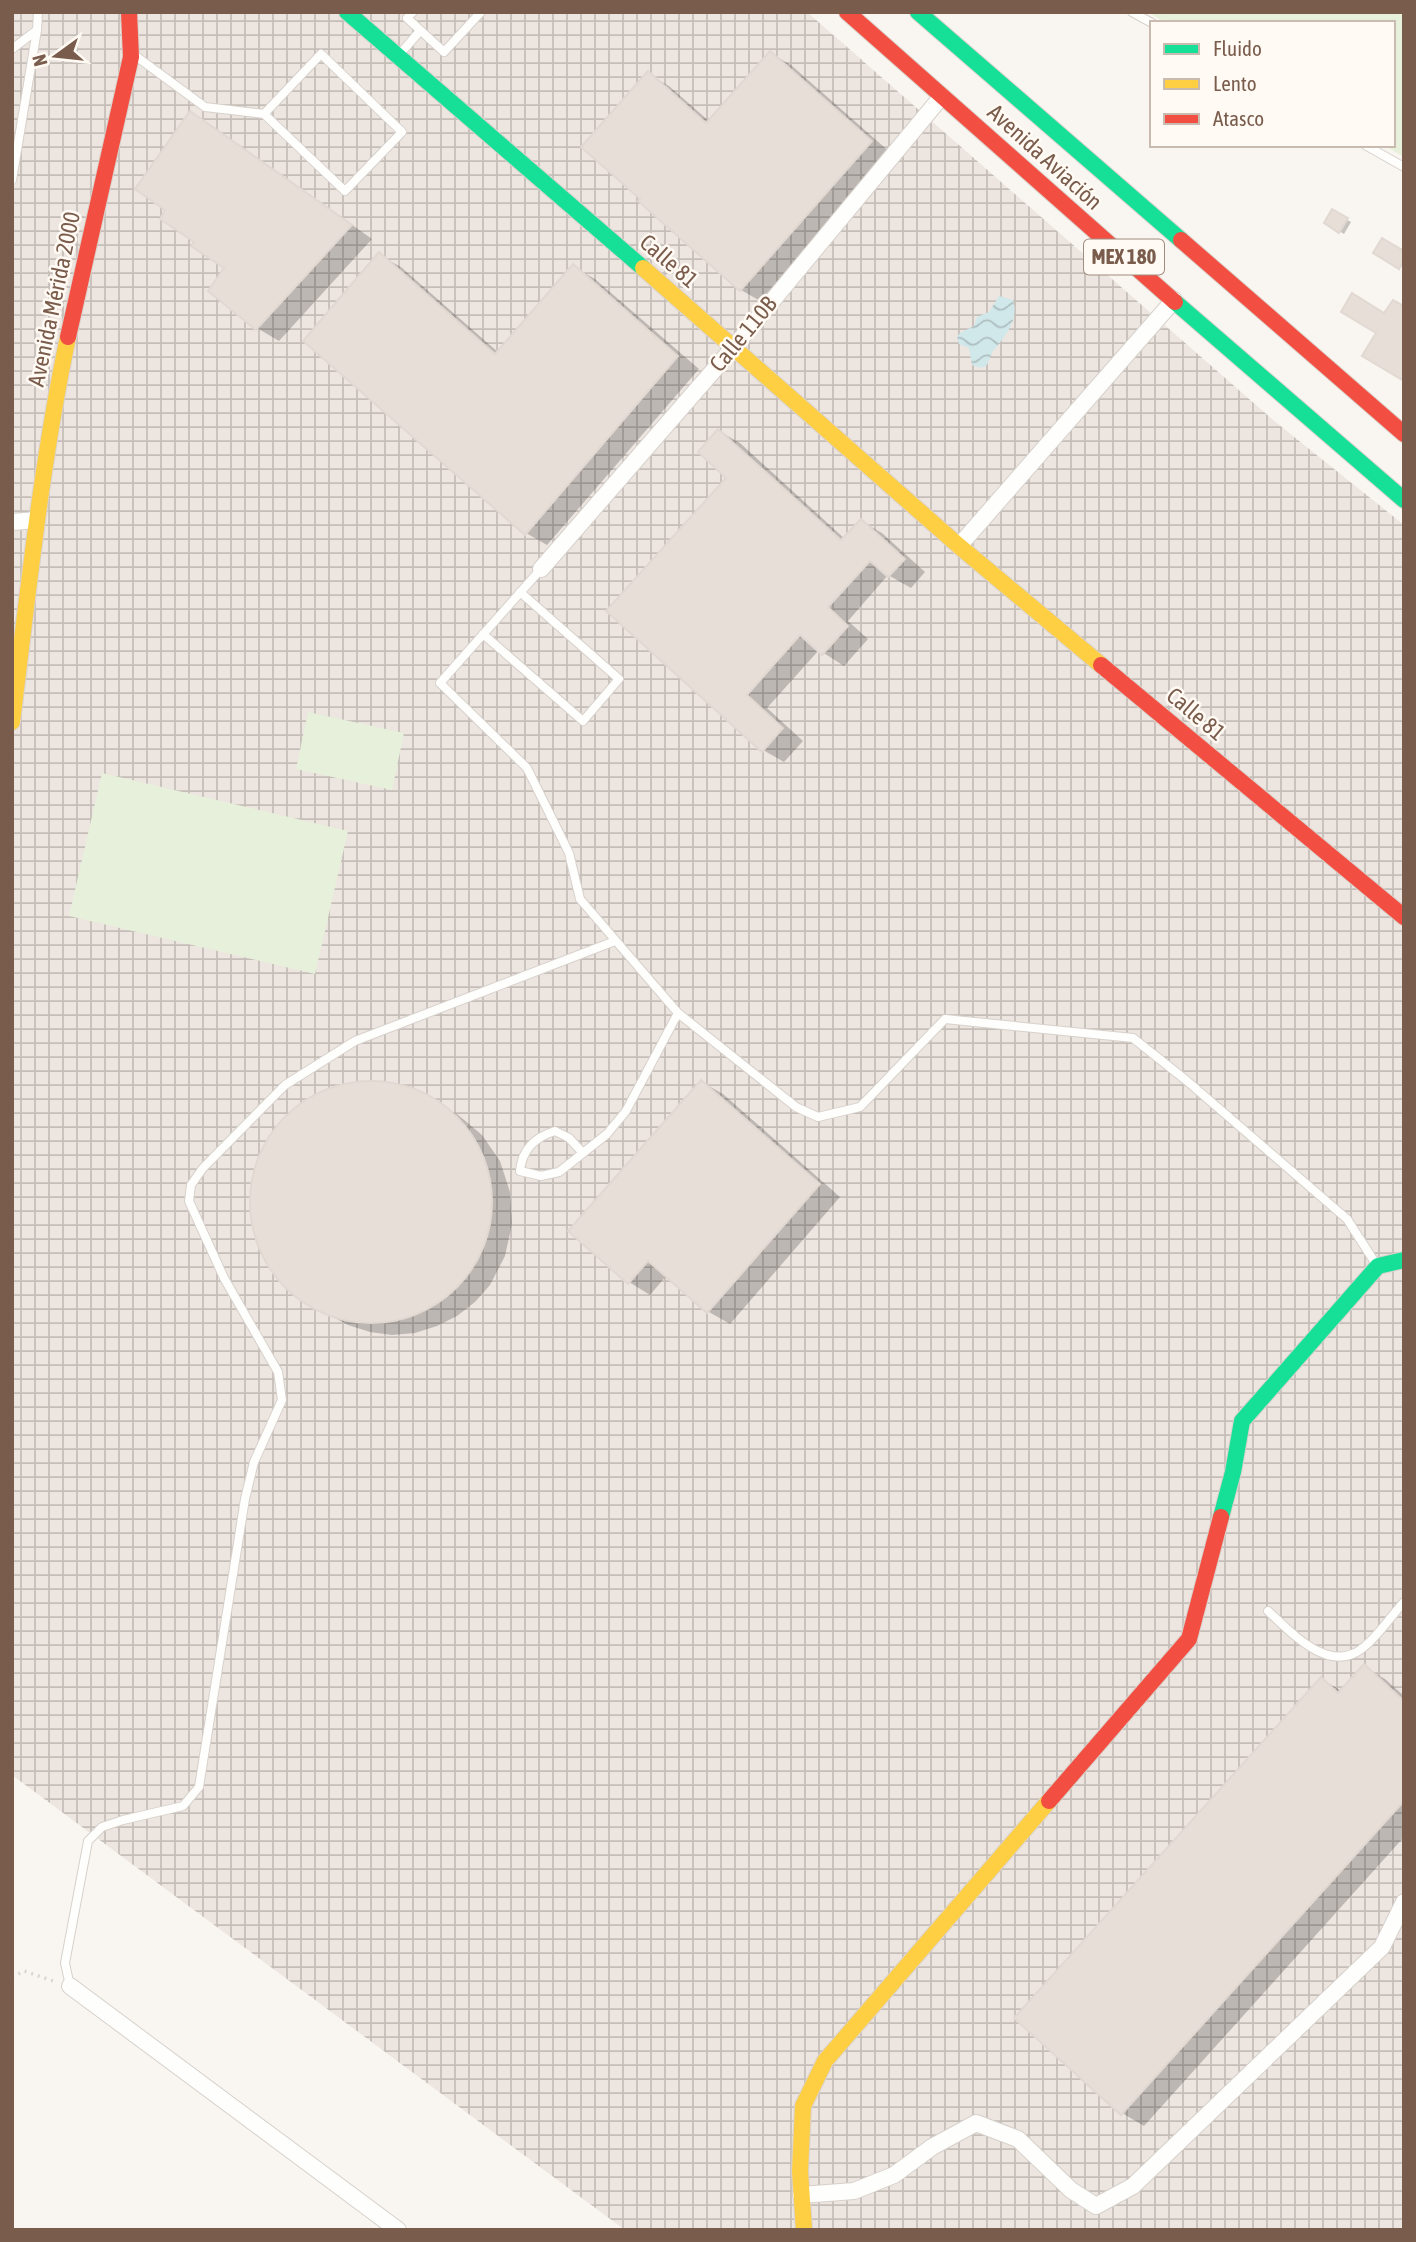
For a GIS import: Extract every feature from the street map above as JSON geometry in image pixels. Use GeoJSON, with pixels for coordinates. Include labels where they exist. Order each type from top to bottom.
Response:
{"type":"FeatureCollection","features":[{"type":"Feature","properties":{"kind":"street","name":"Avenida Mérida 2000"},"geometry":{"type":"LineString","coordinates":[[12,722],[37,520],[58,383],[131,52],[129,12]]}},
{"type":"Feature","properties":{"kind":"street","name":"Calle 81"},"geometry":{"type":"LineString","coordinates":[[347,12],[734,346],[959,547],[1404,917]]}},
{"type":"Feature","properties":{"kind":"street","name":"Avenida Aviación"},"geometry":{"type":"LineString","coordinates":[[847,12],[1404,500]]}},
{"type":"Feature","properties":{"kind":"street","name":"Avenida Aviación"},"geometry":{"type":"LineString","coordinates":[[918,12],[1404,434]]}},
{"type":"Feature","properties":{"kind":"street","name":"Calle 110B"},"geometry":{"type":"LineString","coordinates":[[541,569],[734,346],[942,96]]}},
{"type":"Feature","properties":{"kind":"street"},"geometry":{"type":"LineString","coordinates":[[959,547],[1174,300]]}},
{"type":"Feature","properties":{"kind":"street"},"geometry":{"type":"LineString","coordinates":[[12,522],[37,520]]}},
{"type":"Feature","properties":{"kind":"street"},"geometry":{"type":"LineString","coordinates":[[804,2230],[800,2171],[803,2106],[825,2061],[1189,1639],[1233,1472],[1242,1421],[1378,1266],[1404,1259]]}},
{"type":"Feature","properties":{"kind":"street"},"geometry":{"type":"LineString","coordinates":[[801,2195],[854,2191],[894,2175],[932,2147],[976,2123],[1018,2139],[1071,2190],[1096,2206],[1133,2186],[1382,1947],[1404,1902]]}},
{"type":"Feature","properties":{"kind":"street"},"geometry":{"type":"LineString","coordinates":[[70,1986],[398,2230]]}},
{"type":"Feature","properties":{"kind":"lane"},"geometry":{"type":"LineString","coordinates":[[12,180],[38,12]]}},
{"type":"Feature","properties":{"kind":"lane"},"geometry":{"type":"LineString","coordinates":[[413,12],[407,18],[444,52],[481,12]]}},
{"type":"Feature","properties":{"kind":"lane"},"geometry":{"type":"LineString","coordinates":[[1132,12],[1150,22]]}},
{"type":"Feature","properties":{"kind":"lane"},"geometry":{"type":"LineString","coordinates":[[12,49],[37,30]]}},
{"type":"Feature","properties":{"kind":"lane"},"geometry":{"type":"LineString","coordinates":[[398,56],[420,30]]}},
{"type":"Feature","properties":{"kind":"lane"},"geometry":{"type":"LineString","coordinates":[[131,52],[205,107],[264,114],[345,191],[402,132],[321,54],[264,114]]}},
{"type":"Feature","properties":{"kind":"lane"},"geometry":{"type":"LineString","coordinates":[[1369,147],[1404,167]]}},
{"type":"Feature","properties":{"kind":"lane"},"geometry":{"type":"LineString","coordinates":[[541,569],[440,683],[527,768],[569,853],[580,899],[678,1013],[796,1107],[818,1116],[860,1107],[945,1019],[1133,1038],[1347,1219],[1378,1266]]}},
{"type":"Feature","properties":{"kind":"lane"},"geometry":{"type":"LineString","coordinates":[[483,634],[583,721],[619,679],[520,592]]}},
{"type":"Feature","properties":{"kind":"lane"},"geometry":{"type":"LineString","coordinates":[[70,1986],[65,1963],[88,1841],[102,1827],[183,1806],[199,1787],[245,1499],[254,1462],[282,1400],[278,1372],[224,1278],[189,1200],[191,1185],[202,1168],[285,1085],[355,1041],[615,941]]}},
{"type":"Feature","properties":{"kind":"lane"},"geometry":{"type":"LineString","coordinates":[[583,1153],[569,1138],[555,1131],[543,1135],[531,1144],[521,1157],[520,1171],[541,1176],[559,1171],[583,1153],[607,1134],[626,1111],[678,1013]]}},
{"type":"Feature","properties":{"kind":"lane"},"geometry":{"type":"LineString","coordinates":[[1268,1611],[1310,1647],[1325,1656],[1338,1656],[1351,1655],[1364,1648],[1404,1602]]}},
{"type":"Feature","properties":{"kind":"path"},"geometry":{"type":"LineString","coordinates":[[12,1977],[24,1971],[70,1986]]}},
{"type":"Feature","properties":{"kind":"shaded area"},"geometry":{"type":"Polygon","coordinates":[[[12,12],[807,12],[1273,420],[1404,525],[1404,2230],[625,2230],[12,1775],[12,12]]]}},
{"type":"Feature","properties":{"kind":"green space"},"geometry":{"type":"Polygon","coordinates":[[[1148,12],[1404,12],[1404,157],[1386,147],[1395,147],[1395,21],[1163,21],[1148,12]]]}},
{"type":"Feature","properties":{"kind":"green space"},"geometry":{"type":"Polygon","coordinates":[[[308,712],[404,733],[392,790],[296,769],[308,712]]]}},
{"type":"Feature","properties":{"kind":"green space"},"geometry":{"type":"Polygon","coordinates":[[[102,773],[348,831],[315,974],[69,916],[102,773]]]}},
{"type":"Feature","properties":{"kind":"water"},"geometry":{"type":"Polygon","coordinates":[[[999,296],[1013,300],[1013,321],[988,364],[982,367],[972,365],[969,348],[959,344],[957,337],[974,326],[977,317],[989,312],[999,296]]]}},
{"type":"Feature","properties":{"kind":"building"},"geometry":{"type":"Polygon","coordinates":[[[770,51],[872,141],[740,291],[581,147],[648,71],[706,123],[770,51]]]}},
{"type":"Feature","properties":{"kind":"building"},"geometry":{"type":"Polygon","coordinates":[[[190,111],[352,225],[256,330],[208,291],[224,268],[191,246],[194,242],[160,219],[165,210],[135,189],[190,111]]]}},
{"type":"Feature","properties":{"kind":"building"},"geometry":{"type":"Polygon","coordinates":[[[1332,209],[1348,218],[1339,233],[1324,223],[1332,209]]]}},
{"type":"Feature","properties":{"kind":"building"},"geometry":{"type":"Polygon","coordinates":[[[1382,238],[1404,251],[1404,260],[1399,269],[1373,253],[1382,238]]]}},
{"type":"Feature","properties":{"kind":"building"},"geometry":{"type":"Polygon","coordinates":[[[379,252],[495,354],[573,264],[678,356],[525,535],[303,341],[379,252]]]}},
{"type":"Feature","properties":{"kind":"building"},"geometry":{"type":"Polygon","coordinates":[[[1352,293],[1384,313],[1393,300],[1404,306],[1404,381],[1362,356],[1376,333],[1341,312],[1352,293]]]}},
{"type":"Feature","properties":{"kind":"building"},"geometry":{"type":"Polygon","coordinates":[[[718,429],[841,540],[861,519],[905,559],[888,577],[870,561],[828,607],[848,626],[822,655],[800,635],[747,695],[783,728],[762,752],[606,611],[726,478],[698,452],[718,429]]]}},
{"type":"Feature","properties":{"kind":"building"},"geometry":{"type":"Polygon","coordinates":[[[701,1080],[820,1184],[707,1313],[648,1261],[628,1284],[568,1231],[701,1080]]]}},
{"type":"Feature","properties":{"kind":"building"},"geometry":{"type":"Polygon","coordinates":[[[371,1081],[417,1090],[448,1109],[464,1125],[483,1156],[492,1202],[483,1248],[464,1279],[448,1295],[417,1314],[371,1323],[325,1314],[294,1295],[278,1279],[259,1248],[250,1202],[259,1156],[278,1125],[294,1109],[325,1090],[371,1081]]]}},
{"type":"Feature","properties":{"kind":"building"},"geometry":{"type":"Polygon","coordinates":[[[1364,1664],[1404,1701],[1404,1801],[1121,2115],[1014,2018],[1321,1677],[1338,1693],[1364,1664]]]}},
{"type":"Feature","properties":{"kind":"traffic: fast"},"geometry":{"type":"LineString","coordinates":[[347,12],[643,268]]}},
{"type":"Feature","properties":{"kind":"traffic: fast"},"geometry":{"type":"LineString","coordinates":[[918,12],[1181,240]]}},
{"type":"Feature","properties":{"kind":"traffic: fast"},"geometry":{"type":"LineString","coordinates":[[1175,302],[1404,500]]}},
{"type":"Feature","properties":{"kind":"traffic: fast"},"geometry":{"type":"LineString","coordinates":[[1221,1517],[1233,1472],[1242,1421],[1378,1266],[1404,1260]]}},
{"type":"Feature","properties":{"kind":"traffic: slow"},"geometry":{"type":"LineString","coordinates":[[643,268],[959,546],[1101,665]]}},
{"type":"Feature","properties":{"kind":"traffic: slow"},"geometry":{"type":"LineString","coordinates":[[12,722],[43,481],[68,337]]}},
{"type":"Feature","properties":{"kind":"traffic: slow"},"geometry":{"type":"LineString","coordinates":[[804,2230],[800,2171],[803,2106],[825,2061],[1049,1801]]}},
{"type":"Feature","properties":{"kind":"traffic: jam"},"geometry":{"type":"LineString","coordinates":[[68,337],[131,57],[129,12]]}},
{"type":"Feature","properties":{"kind":"traffic: jam"},"geometry":{"type":"LineString","coordinates":[[847,12],[1175,302]]}},
{"type":"Feature","properties":{"kind":"traffic: jam"},"geometry":{"type":"LineString","coordinates":[[1181,240],[1404,434]]}},
{"type":"Feature","properties":{"kind":"traffic: jam"},"geometry":{"type":"LineString","coordinates":[[1101,665],[1404,917]]}},
{"type":"Feature","properties":{"kind":"traffic: jam"},"geometry":{"type":"LineString","coordinates":[[1049,1801],[1189,1639],[1221,1517]]}}]}
